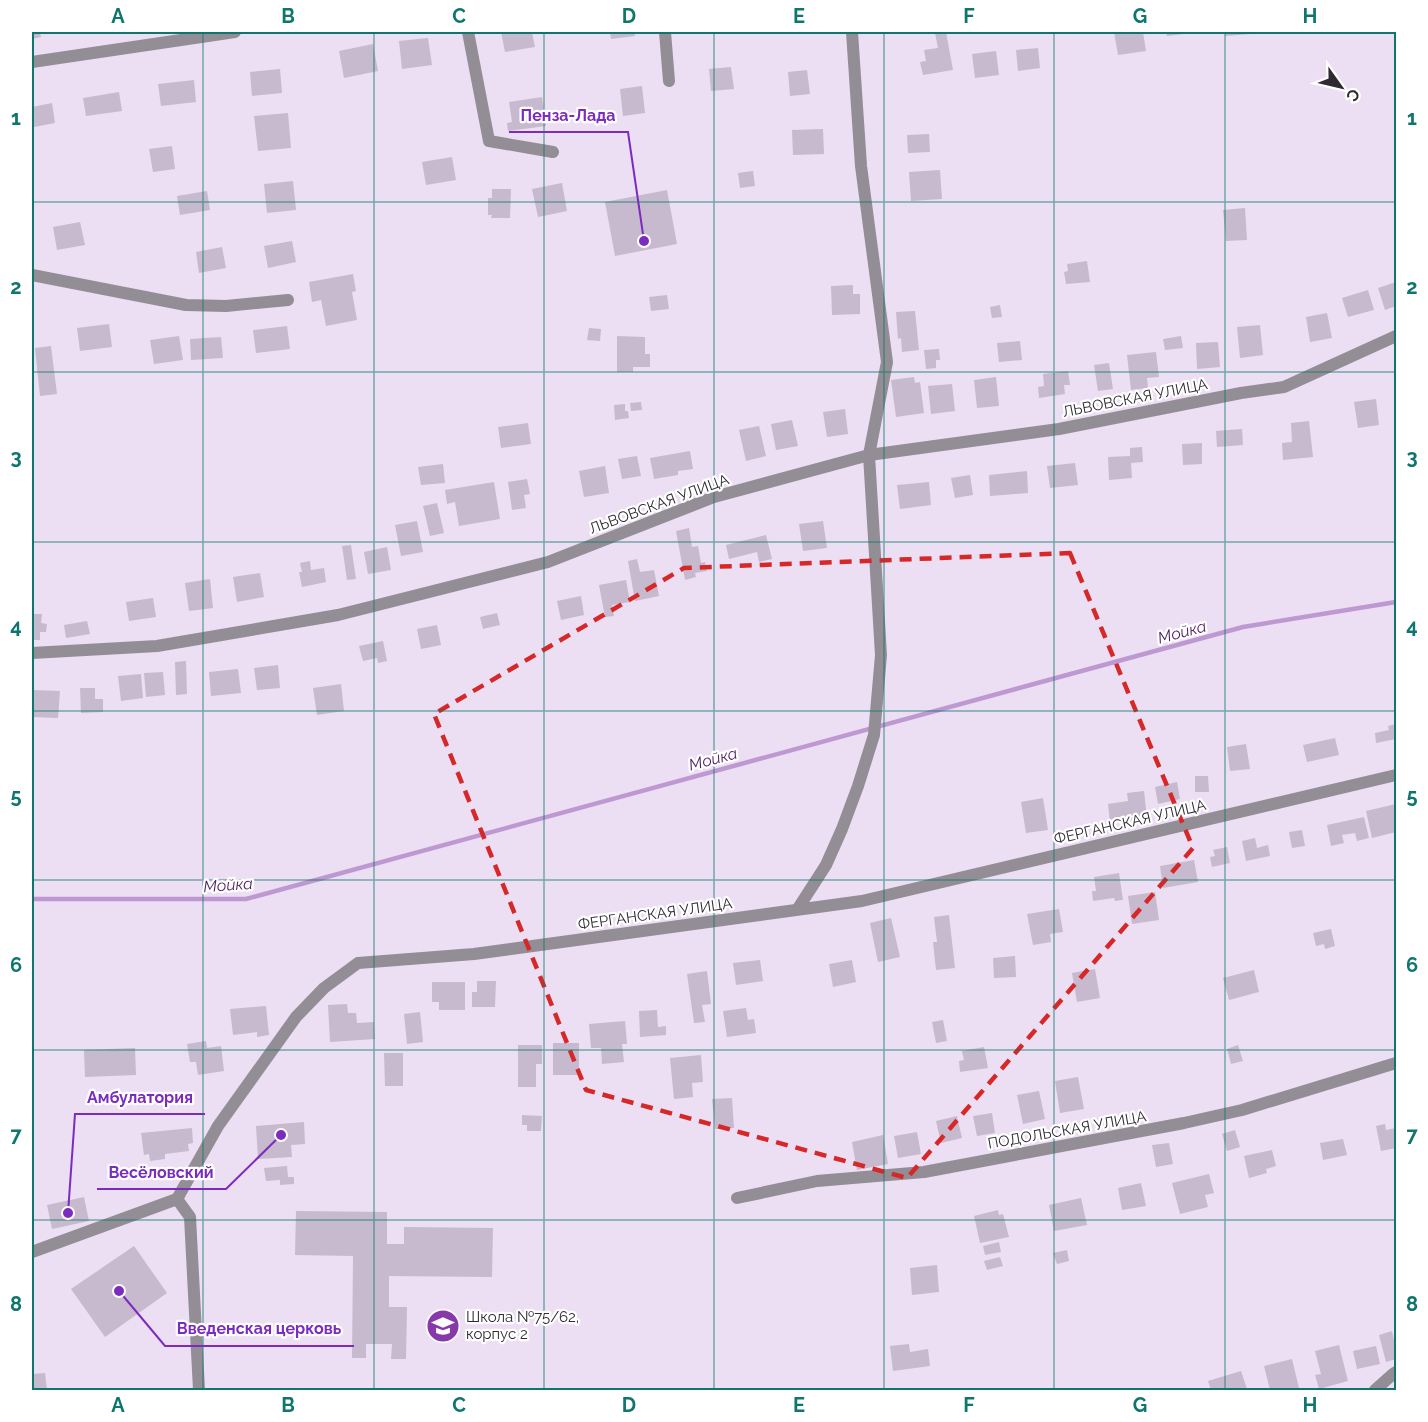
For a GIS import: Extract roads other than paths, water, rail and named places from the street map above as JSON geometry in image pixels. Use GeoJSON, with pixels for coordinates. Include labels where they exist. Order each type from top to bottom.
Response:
{"type":"FeatureCollection","features":[{"type":"Feature","properties":{"kind":"street"},"geometry":{"type":"LineString","coordinates":[[32,62],[235,32]]}},
{"type":"Feature","properties":{"kind":"street"},"geometry":{"type":"LineString","coordinates":[[468,32],[489,141],[553,152]]}},
{"type":"Feature","properties":{"kind":"street"},"geometry":{"type":"LineString","coordinates":[[665,32],[669,81]]}},
{"type":"Feature","properties":{"kind":"street"},"geometry":{"type":"LineString","coordinates":[[797,910],[826,865],[842,829],[874,735],[881,655],[869,455],[887,362],[861,166],[852,32]]}},
{"type":"Feature","properties":{"kind":"street"},"geometry":{"type":"LineString","coordinates":[[32,275],[186,305],[226,306],[288,300]]}},
{"type":"Feature","properties":{"kind":"street","name":"ЛЬВОВСКАЯ УЛИЦА"},"geometry":{"type":"LineString","coordinates":[[32,653],[157,646],[338,615],[548,562],[714,497],[869,455],[1059,429],[1240,393],[1284,387],[1396,336]]}},
{"type":"Feature","properties":{"kind":"street","name":"ФЕРГАНСКАЯ УЛИЦА"},"geometry":{"type":"LineString","coordinates":[[177,1199],[218,1126],[296,1017],[324,988],[358,963],[474,954],[862,901],[1396,775]]}},
{"type":"Feature","properties":{"kind":"street","name":"ПОДОЛЬСКАЯ УЛИЦА"},"geometry":{"type":"LineString","coordinates":[[737,1198],[817,1181],[924,1172],[1184,1123],[1242,1110],[1396,1064]]}},
{"type":"Feature","properties":{"kind":"street"},"geometry":{"type":"LineString","coordinates":[[32,1252],[177,1199],[190,1217],[199,1390]]}},
{"type":"Feature","properties":{"kind":"street"},"geometry":{"type":"LineString","coordinates":[[1375,1390],[1396,1372]]}},
{"type":"Feature","properties":{"kind":"waterway","name":"Мойка"},"geometry":{"type":"LineString","coordinates":[[32,899],[246,899],[1243,627],[1396,602]]}},
{"type":"Feature","properties":{"kind":"place","name":"Пенза-Лада"},"geometry":{"type":"Point","coordinates":[644,241]}},
{"type":"Feature","properties":{"kind":"place","name":"Весёловский"},"geometry":{"type":"Point","coordinates":[281,1135]}},
{"type":"Feature","properties":{"kind":"place","name":"Амбулатория"},"geometry":{"type":"Point","coordinates":[68,1213]}},
{"type":"Feature","properties":{"kind":"place","name":"Введенская церковь"},"geometry":{"type":"Point","coordinates":[119,1291]}},
{"type":"Feature","properties":{"kind":"place","name":"Школа №75/62, корпус 2"},"geometry":{"type":"Point","coordinates":[443,1326]}}]}
